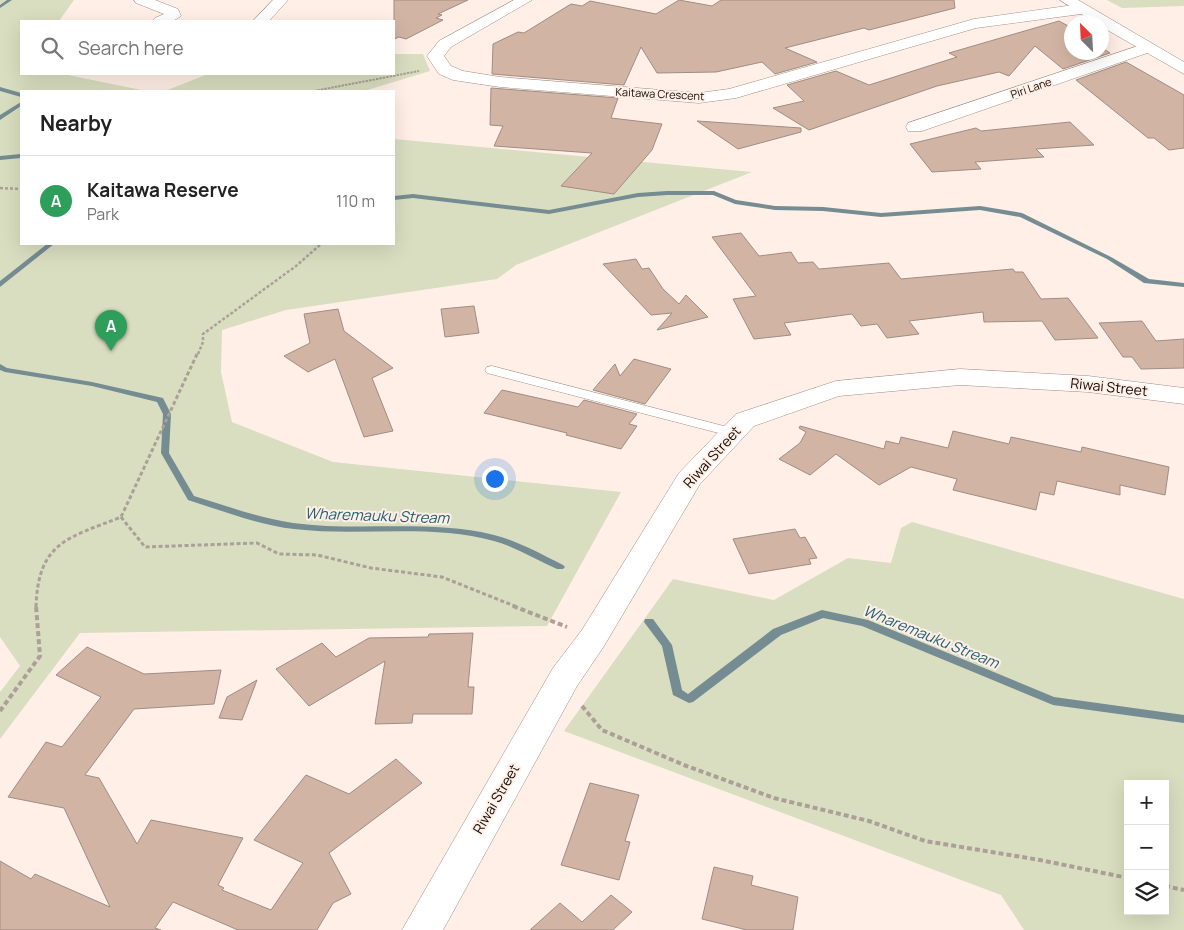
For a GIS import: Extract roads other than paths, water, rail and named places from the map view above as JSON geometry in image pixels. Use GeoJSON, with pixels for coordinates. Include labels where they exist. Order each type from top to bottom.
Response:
{"type":"FeatureCollection","features":[{"type":"Feature","properties":{"kind":"street"},"geometry":{"type":"LineString","coordinates":[[141,0],[173,12],[173,16],[163,20]]}},
{"type":"Feature","properties":{"kind":"street"},"geometry":{"type":"LineString","coordinates":[[262,20],[281,0]]}},
{"type":"Feature","properties":{"kind":"street","name":"Kaitawa Crescent"},"geometry":{"type":"LineString","coordinates":[[525,0],[446,44],[435,56],[445,70],[459,76],[500,82],[699,98],[730,94],[974,24],[1081,9]]}},
{"type":"Feature","properties":{"kind":"street"},"geometry":{"type":"LineString","coordinates":[[1067,0],[1184,69]]}},
{"type":"Feature","properties":{"kind":"street","name":"Piri Lane"},"geometry":{"type":"LineString","coordinates":[[915,128],[1147,48]]}},
{"type":"Feature","properties":{"kind":"street","name":"Riwai Street"},"geometry":{"type":"LineString","coordinates":[[422,930],[565,677],[594,638],[689,479],[745,420],[836,389],[960,377],[1088,384],[1184,396]]}},
{"type":"Feature","properties":{"kind":"lane"},"geometry":{"type":"LineString","coordinates":[[492,370],[734,433]]}},
{"type":"Feature","properties":{"kind":"waterway","name":"Wharemauku Stream"},"geometry":{"type":"LineString","coordinates":[[0,7],[10,0]]}},
{"type":"Feature","properties":{"kind":"waterway","name":"Wharemauku Stream"},"geometry":{"type":"LineString","coordinates":[[0,89],[20,95]]}},
{"type":"Feature","properties":{"kind":"waterway","name":"Wharemauku Stream"},"geometry":{"type":"LineString","coordinates":[[0,118],[20,105]]}},
{"type":"Feature","properties":{"kind":"waterway","name":"Wharemauku Stream"},"geometry":{"type":"LineString","coordinates":[[0,158],[20,156]]}},
{"type":"Feature","properties":{"kind":"waterway"},"geometry":{"type":"LineString","coordinates":[[395,198],[413,196],[549,212],[638,195],[667,193],[714,193],[735,202],[775,208],[823,209],[881,215],[980,208],[1022,215],[1109,258],[1147,281],[1184,285]]}},
{"type":"Feature","properties":{"kind":"waterway","name":"Wharemauku Stream"},"geometry":{"type":"LineString","coordinates":[[0,285],[50,245]]}},
{"type":"Feature","properties":{"kind":"waterway","name":"Wharemauku Stream"},"geometry":{"type":"LineString","coordinates":[[0,366],[5,370],[92,384],[160,400],[167,414],[165,453],[191,498],[254,518],[293,526],[343,529],[419,529],[469,533],[494,538],[519,547],[560,567]]}},
{"type":"Feature","properties":{"kind":"waterway","name":"Wharemauku Stream"},"geometry":{"type":"LineString","coordinates":[[649,622],[667,645],[677,692],[689,699],[777,632],[822,614],[864,623],[1053,701],[1184,719]]}},
{"type":"Feature","properties":{"kind":"place","name":"Kaitawa Reserve"},"geometry":{"type":"Point","coordinates":[111,351]}}]}
